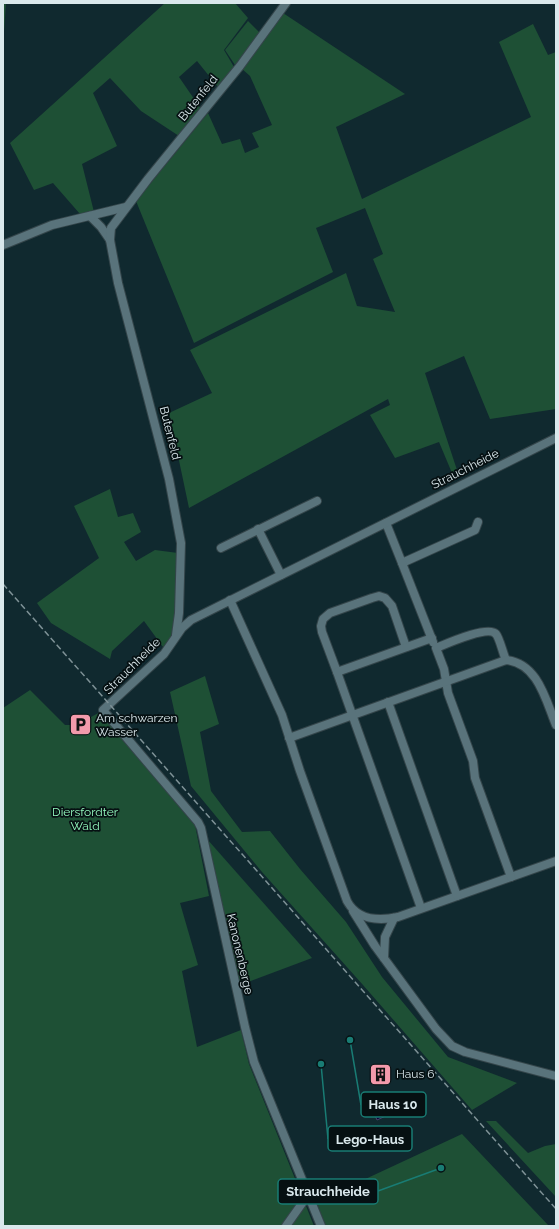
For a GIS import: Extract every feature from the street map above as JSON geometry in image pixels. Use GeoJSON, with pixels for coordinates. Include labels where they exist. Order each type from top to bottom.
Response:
{"type":"FeatureCollection","features":[{"type":"Feature","properties":{"kind":"street","name":"Butenfeld"},"geometry":{"type":"LineString","coordinates":[[176,636],[179,614],[181,543],[169,479],[118,283],[110,240],[111,228],[126,207],[240,66],[286,3]]}},
{"type":"Feature","properties":{"kind":"street"},"geometry":{"type":"LineString","coordinates":[[3,245],[52,225],[126,207]]}},
{"type":"Feature","properties":{"kind":"street","name":"Butenfeld"},"geometry":{"type":"LineString","coordinates":[[90,216],[101,227],[110,240]]}},
{"type":"Feature","properties":{"kind":"street","name":"Strauchheide"},"geometry":{"type":"LineString","coordinates":[[103,710],[164,654],[182,628],[191,620],[556,438]]}},
{"type":"Feature","properties":{"kind":"street"},"geometry":{"type":"LineString","coordinates":[[221,548],[317,501]]}},
{"type":"Feature","properties":{"kind":"street"},"geometry":{"type":"LineString","coordinates":[[402,563],[475,530],[478,522]]}},
{"type":"Feature","properties":{"kind":"street"},"geometry":{"type":"LineString","coordinates":[[386,523],[444,670],[448,693],[473,761],[475,778],[511,877]]}},
{"type":"Feature","properties":{"kind":"street"},"geometry":{"type":"LineString","coordinates":[[258,529],[281,575]]}},
{"type":"Feature","properties":{"kind":"street"},"geometry":{"type":"LineString","coordinates":[[406,647],[392,606],[388,601],[379,596],[330,613],[322,622],[322,632],[421,908]]}},
{"type":"Feature","properties":{"kind":"street"},"geometry":{"type":"LineString","coordinates":[[230,600],[282,715],[347,901],[360,925],[436,1029],[447,1041],[465,1052],[556,1076]]}},
{"type":"Feature","properties":{"kind":"street"},"geometry":{"type":"LineString","coordinates":[[179,614],[182,618],[191,620]]}},
{"type":"Feature","properties":{"kind":"street"},"geometry":{"type":"LineString","coordinates":[[436,648],[482,632],[491,631],[496,635],[506,660]]}},
{"type":"Feature","properties":{"kind":"street"},"geometry":{"type":"LineString","coordinates":[[337,672],[432,638]]}},
{"type":"Feature","properties":{"kind":"street"},"geometry":{"type":"LineString","coordinates":[[289,738],[506,660],[521,665],[535,676],[556,725]]}},
{"type":"Feature","properties":{"kind":"street"},"geometry":{"type":"LineString","coordinates":[[388,702],[457,896]]}},
{"type":"Feature","properties":{"kind":"street","name":"Kanonenberge"},"geometry":{"type":"LineString","coordinates":[[103,710],[198,822],[201,828],[228,954],[254,1062],[321,1226]]}},
{"type":"Feature","properties":{"kind":"street"},"geometry":{"type":"LineString","coordinates":[[352,908],[360,914],[371,918],[394,918],[556,861]]}},
{"type":"Feature","properties":{"kind":"street"},"geometry":{"type":"LineString","coordinates":[[384,958],[385,937],[394,918]]}},
{"type":"Feature","properties":{"kind":"street"},"geometry":{"type":"LineString","coordinates":[[286,1226],[308,1195]]}},
{"type":"Feature","properties":{"kind":"green space"},"geometry":{"type":"Polygon","coordinates":[[[3,3],[6,3],[3,33],[3,3]]]}},
{"type":"Feature","properties":{"kind":"green space"},"geometry":{"type":"Polygon","coordinates":[[[165,3],[235,3],[248,18],[224,50],[234,67],[218,87],[197,61],[179,77],[201,109],[179,136],[141,111],[110,78],[93,93],[117,146],[82,164],[94,212],[80,214],[53,183],[34,190],[10,143],[165,3]]]}},
{"type":"Feature","properties":{"kind":"green space"},"geometry":{"type":"Polygon","coordinates":[[[283,13],[405,94],[336,127],[362,199],[531,117],[499,42],[533,24],[548,55],[556,52],[556,409],[490,419],[464,356],[425,373],[457,470],[452,473],[439,442],[395,458],[370,415],[390,405],[388,399],[189,508],[169,413],[212,393],[190,350],[346,273],[357,306],[395,312],[373,259],[383,254],[365,208],[316,228],[333,272],[194,343],[136,201],[208,113],[222,144],[240,139],[245,153],[259,147],[252,133],[272,125],[250,76],[241,68],[283,13]]]}},
{"type":"Feature","properties":{"kind":"green space"},"geometry":{"type":"Polygon","coordinates":[[[248,21],[260,33],[235,65],[225,50],[248,21]]]}},
{"type":"Feature","properties":{"kind":"green space"},"geometry":{"type":"Polygon","coordinates":[[[110,489],[118,517],[133,513],[141,532],[124,542],[136,561],[155,550],[178,553],[174,631],[169,641],[163,647],[144,621],[112,651],[110,659],[51,623],[37,603],[99,558],[74,506],[110,489]]]}},
{"type":"Feature","properties":{"kind":"green space"},"geometry":{"type":"Polygon","coordinates":[[[205,676],[219,724],[200,732],[211,791],[242,832],[270,831],[300,869],[346,922],[382,977],[448,1057],[517,1083],[472,1110],[262,872],[191,786],[170,692],[205,676]]]}},
{"type":"Feature","properties":{"kind":"green space","name":"Diersfordter Wald"},"geometry":{"type":"Polygon","coordinates":[[[30,690],[65,725],[77,725],[100,712],[195,825],[209,896],[180,903],[198,965],[182,971],[197,1047],[241,1030],[249,1064],[314,1226],[3,1226],[3,708],[30,690]]]}},
{"type":"Feature","properties":{"kind":"green space"},"geometry":{"type":"Polygon","coordinates":[[[207,839],[312,958],[240,985],[207,839]]]}},
{"type":"Feature","properties":{"kind":"green space"},"geometry":{"type":"Polygon","coordinates":[[[486,1121],[496,1121],[528,1153],[545,1146],[556,1144],[556,1197],[486,1121]]]}},
{"type":"Feature","properties":{"kind":"green space"},"geometry":{"type":"Polygon","coordinates":[[[462,1134],[549,1226],[326,1226],[316,1202],[462,1134]]]}},
{"type":"Feature","properties":{"kind":"shaded area"},"geometry":{"type":"Polygon","coordinates":[[[386,1105],[390,1114],[377,1120],[373,1111],[386,1105]]]}},
{"type":"Feature","properties":{"kind":"railway"},"geometry":{"type":"LineString","coordinates":[[3,584],[556,1209]]}},
{"type":"Feature","properties":{"kind":"place","name":"Am schwarzen Wasser"},"geometry":{"type":"Point","coordinates":[80,725]}},
{"type":"Feature","properties":{"kind":"place","name":"Haus 10"},"geometry":{"type":"Point","coordinates":[350,1040]}},
{"type":"Feature","properties":{"kind":"place","name":"Lego-Haus"},"geometry":{"type":"Point","coordinates":[321,1064]}},
{"type":"Feature","properties":{"kind":"place","name":"Haus 6"},"geometry":{"type":"Point","coordinates":[380,1074]}},
{"type":"Feature","properties":{"kind":"place","name":"Strauchheide"},"geometry":{"type":"Point","coordinates":[441,1168]}}]}
